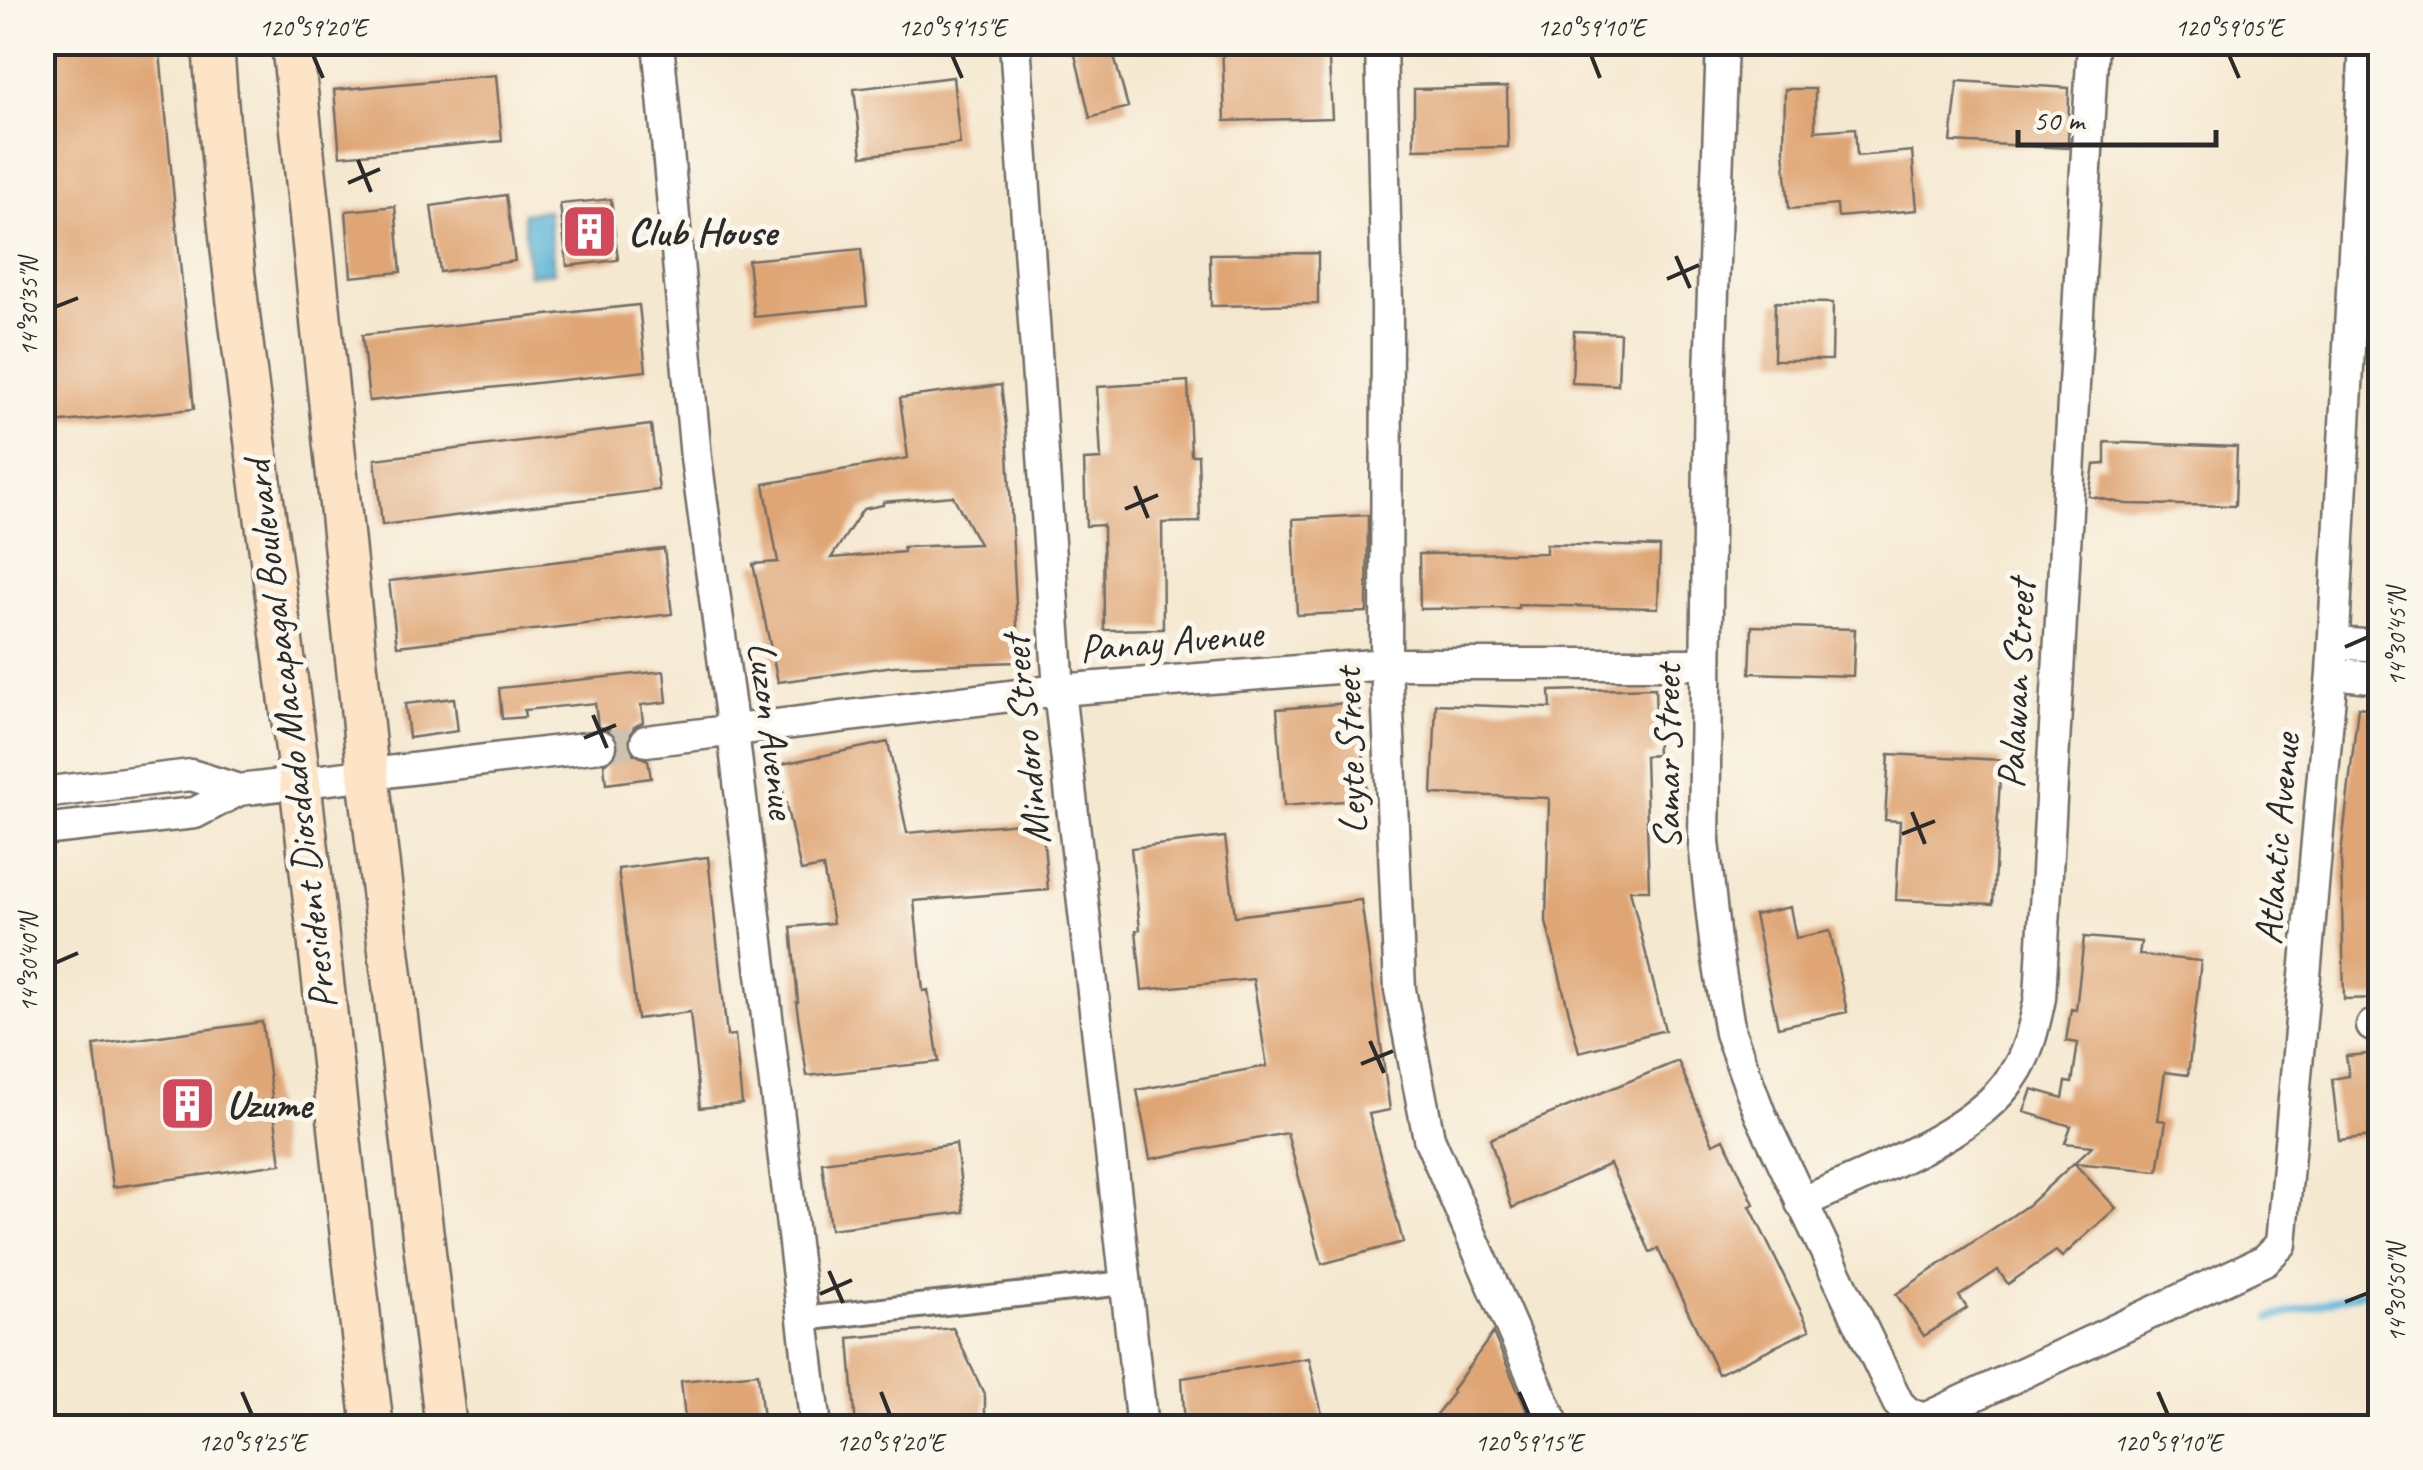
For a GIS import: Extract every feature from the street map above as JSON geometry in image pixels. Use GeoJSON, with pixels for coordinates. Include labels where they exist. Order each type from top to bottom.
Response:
{"type":"FeatureCollection","features":[{"type":"Feature","properties":{"kind":"main road","name":"President Diosdado Macapagal Boulevard"},"geometry":{"type":"LineString","coordinates":[[214,42],[220,140],[244,364],[300,782],[373,1428]]}},
{"type":"Feature","properties":{"kind":"main road","name":"President Diosdado Macapagal Boulevard"},"geometry":{"type":"LineString","coordinates":[[292,42],[368,774],[446,1428]]}},
{"type":"Feature","properties":{"kind":"street","name":"Luzon Avenue"},"geometry":{"type":"LineString","coordinates":[[658,42],[696,458],[816,1428]]}},
{"type":"Feature","properties":{"kind":"street","name":"Mindoro Street"},"geometry":{"type":"LineString","coordinates":[[1015,42],[1059,690],[1142,1428]]}},
{"type":"Feature","properties":{"kind":"street","name":"Leyte Street"},"geometry":{"type":"LineString","coordinates":[[1381,42],[1387,308],[1386,664],[1400,990],[1429,1138],[1555,1428]]}},
{"type":"Feature","properties":{"kind":"street","name":"Samar Street"},"geometry":{"type":"LineString","coordinates":[[1722,42],[1710,374],[1704,842],[1715,941],[1730,1033],[1760,1114],[1898,1403],[1924,1419]]}},
{"type":"Feature","properties":{"kind":"street","name":"Palawan Street"},"geometry":{"type":"LineString","coordinates":[[1802,1203],[1939,1138],[1976,1115],[2011,1080],[2029,1046],[2040,998],[2093,42]]}},
{"type":"Feature","properties":{"kind":"street","name":"Atlantic Avenue"},"geometry":{"type":"LineString","coordinates":[[1924,1419],[2265,1260],[2280,1244],[2333,658],[2365,42]]}},
{"type":"Feature","properties":{"kind":"street"},"geometry":{"type":"LineString","coordinates":[[2333,658],[2380,646]]}},
{"type":"Feature","properties":{"kind":"street"},"geometry":{"type":"LineString","coordinates":[[2333,658],[2380,678]]}},
{"type":"Feature","properties":{"kind":"street","name":"Panay Avenue"},"geometry":{"type":"LineString","coordinates":[[646,741],[1059,690],[1386,664],[1706,664]]}},
{"type":"Feature","properties":{"kind":"street"},"geometry":{"type":"LineString","coordinates":[[42,830],[195,813],[240,790],[601,746]]}},
{"type":"Feature","properties":{"kind":"street"},"geometry":{"type":"LineString","coordinates":[[42,793],[191,775],[240,790]]}},
{"type":"Feature","properties":{"kind":"street"},"geometry":{"type":"LineString","coordinates":[[804,1319],[1124,1282]]}},
{"type":"Feature","properties":{"kind":"water"},"geometry":{"type":"Polygon","coordinates":[[[548,210],[554,272],[529,275],[523,213],[548,210]]]}},
{"type":"Feature","properties":{"kind":"building"},"geometry":{"type":"Polygon","coordinates":[[[42,42],[159,42],[194,409],[42,424],[42,42]]]}},
{"type":"Feature","properties":{"kind":"building"},"geometry":{"type":"Polygon","coordinates":[[[1072,42],[1110,42],[1128,107],[1090,118],[1072,42]]]}},
{"type":"Feature","properties":{"kind":"building"},"geometry":{"type":"Polygon","coordinates":[[[1222,42],[1328,42],[1332,118],[1225,121],[1222,42]]]}},
{"type":"Feature","properties":{"kind":"building"},"geometry":{"type":"Polygon","coordinates":[[[496,75],[502,141],[340,156],[334,90],[496,75]]]}},
{"type":"Feature","properties":{"kind":"building"},"geometry":{"type":"Polygon","coordinates":[[[953,77],[960,144],[862,156],[854,89],[953,77]]]}},
{"type":"Feature","properties":{"kind":"building"},"geometry":{"type":"Polygon","coordinates":[[[1958,81],[2069,88],[2068,148],[1951,142],[1958,81]]]}},
{"type":"Feature","properties":{"kind":"building"},"geometry":{"type":"Polygon","coordinates":[[[1507,87],[1508,147],[1414,149],[1414,89],[1507,87]]]}},
{"type":"Feature","properties":{"kind":"building"},"geometry":{"type":"Polygon","coordinates":[[[1785,89],[1815,89],[1815,131],[1855,128],[1857,156],[1912,151],[1917,210],[1838,217],[1837,205],[1789,209],[1784,150],[1785,89]]]}},
{"type":"Feature","properties":{"kind":"building"},"geometry":{"type":"Polygon","coordinates":[[[506,195],[515,261],[440,272],[431,206],[506,195]]]}},
{"type":"Feature","properties":{"kind":"building","name":"Club House"},"geometry":{"type":"Polygon","coordinates":[[[611,199],[618,260],[567,266],[560,204],[611,199]]]}},
{"type":"Feature","properties":{"kind":"building"},"geometry":{"type":"Polygon","coordinates":[[[395,206],[401,272],[351,277],[346,211],[395,206]]]}},
{"type":"Feature","properties":{"kind":"building"},"geometry":{"type":"Polygon","coordinates":[[[861,249],[867,306],[754,317],[748,260],[861,249]]]}},
{"type":"Feature","properties":{"kind":"building"},"geometry":{"type":"Polygon","coordinates":[[[1318,253],[1318,304],[1211,306],[1210,254],[1318,253]]]}},
{"type":"Feature","properties":{"kind":"building"},"geometry":{"type":"Polygon","coordinates":[[[1775,302],[1833,303],[1832,360],[1774,360],[1775,302]]]}},
{"type":"Feature","properties":{"kind":"building"},"geometry":{"type":"Polygon","coordinates":[[[639,305],[646,371],[369,401],[362,335],[639,305]]]}},
{"type":"Feature","properties":{"kind":"building"},"geometry":{"type":"Polygon","coordinates":[[[1574,331],[1620,333],[1618,385],[1572,383],[1574,331]]]}},
{"type":"Feature","properties":{"kind":"building"},"geometry":{"type":"Polygon","coordinates":[[[1188,381],[1191,455],[1198,455],[1200,522],[1162,523],[1163,629],[1104,630],[1103,525],[1086,526],[1084,460],[1101,459],[1097,387],[1188,381]]]}},
{"type":"Feature","properties":{"kind":"building"},"geometry":{"type":"Polygon","coordinates":[[[1001,385],[1019,662],[894,666],[778,682],[753,564],[778,562],[764,484],[908,458],[900,398],[1001,385]],[[953,496],[883,502],[863,509],[831,558],[904,552],[903,547],[979,544],[953,496]]]}},
{"type":"Feature","properties":{"kind":"building"},"geometry":{"type":"Polygon","coordinates":[[[651,425],[659,490],[382,525],[375,459],[651,425]]]}},
{"type":"Feature","properties":{"kind":"building"},"geometry":{"type":"Polygon","coordinates":[[[2105,442],[2237,447],[2235,506],[2126,504],[2089,496],[2094,465],[2105,464],[2105,442]]]}},
{"type":"Feature","properties":{"kind":"building"},"geometry":{"type":"Polygon","coordinates":[[[1368,515],[1367,612],[1297,615],[1293,519],[1368,515]]]}},
{"type":"Feature","properties":{"kind":"building"},"geometry":{"type":"Polygon","coordinates":[[[1546,544],[1660,547],[1658,608],[1518,605],[1420,609],[1419,554],[1546,553],[1546,544]]]}},
{"type":"Feature","properties":{"kind":"building"},"geometry":{"type":"Polygon","coordinates":[[[664,549],[672,614],[397,646],[389,581],[664,549]]]}},
{"type":"Feature","properties":{"kind":"building"},"geometry":{"type":"Polygon","coordinates":[[[1752,626],[1855,629],[1853,676],[1750,673],[1752,626]]]}},
{"type":"Feature","properties":{"kind":"building"},"geometry":{"type":"Polygon","coordinates":[[[664,671],[667,702],[641,705],[643,722],[634,727],[627,742],[632,753],[648,760],[651,778],[606,784],[604,764],[618,754],[619,743],[609,729],[598,727],[595,703],[524,710],[525,717],[502,719],[499,688],[664,671]]]}},
{"type":"Feature","properties":{"kind":"building"},"geometry":{"type":"Polygon","coordinates":[[[1655,688],[1657,755],[1645,756],[1649,890],[1630,890],[1665,1030],[1579,1052],[1546,922],[1549,798],[1432,794],[1436,704],[1551,708],[1550,691],[1655,688]]]}},
{"type":"Feature","properties":{"kind":"building"},"geometry":{"type":"Polygon","coordinates":[[[454,698],[458,731],[409,738],[405,704],[454,698]]]}},
{"type":"Feature","properties":{"kind":"building"},"geometry":{"type":"Polygon","coordinates":[[[1359,702],[1367,799],[1284,806],[1277,709],[1359,702]]]}},
{"type":"Feature","properties":{"kind":"building"},"geometry":{"type":"Polygon","coordinates":[[[2358,707],[2380,710],[2380,998],[2344,999],[2341,854],[2358,707]]]}},
{"type":"Feature","properties":{"kind":"building"},"geometry":{"type":"Polygon","coordinates":[[[888,742],[907,833],[1042,821],[1048,890],[914,901],[923,991],[928,990],[939,1062],[807,1076],[796,1002],[791,927],[833,923],[823,867],[801,871],[777,765],[888,742]]]}},
{"type":"Feature","properties":{"kind":"building"},"geometry":{"type":"Polygon","coordinates":[[[1889,754],[2001,760],[1993,904],[1896,900],[1900,821],[1885,820],[1889,754]]]}},
{"type":"Feature","properties":{"kind":"building"},"geometry":{"type":"Polygon","coordinates":[[[1225,837],[1235,916],[1361,900],[1390,1110],[1369,1114],[1403,1242],[1322,1264],[1287,1133],[1150,1159],[1137,1090],[1267,1066],[1253,979],[1142,990],[1131,848],[1225,837]]]}},
{"type":"Feature","properties":{"kind":"building"},"geometry":{"type":"Polygon","coordinates":[[[708,857],[727,1036],[735,1035],[742,1104],[700,1108],[690,1012],[637,1019],[618,869],[708,857]]]}},
{"type":"Feature","properties":{"kind":"building"},"geometry":{"type":"Polygon","coordinates":[[[1790,907],[1796,938],[1830,931],[1847,1012],[1778,1027],[1754,915],[1790,907]]]}},
{"type":"Feature","properties":{"kind":"building"},"geometry":{"type":"Polygon","coordinates":[[[2084,937],[2141,942],[2139,955],[2201,961],[2188,1075],[2165,1072],[2158,1120],[2166,1121],[2158,1171],[2074,1163],[2092,1146],[2065,1143],[2071,1126],[2024,1112],[2032,1089],[2063,1098],[2066,1082],[2072,1083],[2078,1043],[2066,1041],[2071,1009],[2076,1010],[2084,937]]]}},
{"type":"Feature","properties":{"kind":"building","name":"Uzume"},"geometry":{"type":"Polygon","coordinates":[[[262,1022],[281,1164],[113,1187],[94,1045],[262,1022]]]}},
{"type":"Feature","properties":{"kind":"building"},"geometry":{"type":"Polygon","coordinates":[[[2380,1053],[2380,1135],[2339,1140],[2332,1079],[2349,1076],[2346,1056],[2380,1053]]]}},
{"type":"Feature","properties":{"kind":"building"},"geometry":{"type":"Polygon","coordinates":[[[1678,1061],[1713,1144],[1724,1139],[1754,1204],[1750,1206],[1810,1330],[1718,1374],[1658,1249],[1650,1252],[1610,1164],[1512,1208],[1490,1139],[1678,1061]]]}},
{"type":"Feature","properties":{"kind":"building"},"geometry":{"type":"Polygon","coordinates":[[[956,1144],[964,1212],[830,1229],[822,1162],[956,1144]]]}},
{"type":"Feature","properties":{"kind":"building"},"geometry":{"type":"Polygon","coordinates":[[[2074,1163],[2116,1208],[2062,1257],[2056,1251],[2008,1284],[1998,1270],[1959,1296],[1967,1308],[1924,1336],[1896,1294],[2028,1205],[2074,1163]]]}},
{"type":"Feature","properties":{"kind":"building"},"geometry":{"type":"Polygon","coordinates":[[[953,1328],[985,1396],[985,1428],[856,1428],[849,1338],[953,1328]]]}},
{"type":"Feature","properties":{"kind":"building"},"geometry":{"type":"Polygon","coordinates":[[[1493,1333],[1534,1428],[1425,1428],[1453,1393],[1493,1333]]]}},
{"type":"Feature","properties":{"kind":"building"},"geometry":{"type":"Polygon","coordinates":[[[1309,1358],[1324,1423],[1293,1428],[1185,1428],[1182,1378],[1309,1358]]]}},
{"type":"Feature","properties":{"kind":"building"},"geometry":{"type":"Polygon","coordinates":[[[758,1373],[764,1428],[686,1428],[681,1381],[758,1373]]]}},
{"type":"Feature","properties":{"kind":"waterway"},"geometry":{"type":"LineString","coordinates":[[2271,1318],[2380,1287]]}},
{"type":"Feature","properties":{"kind":"tunnel"},"geometry":{"type":"LineString","coordinates":[[601,746],[646,741]]}},
{"type":"Feature","properties":{"kind":"place","name":"Club House"},"geometry":{"type":"Point","coordinates":[589,232]}},
{"type":"Feature","properties":{"kind":"place","name":"Uzume"},"geometry":{"type":"Point","coordinates":[187,1104]}}]}
